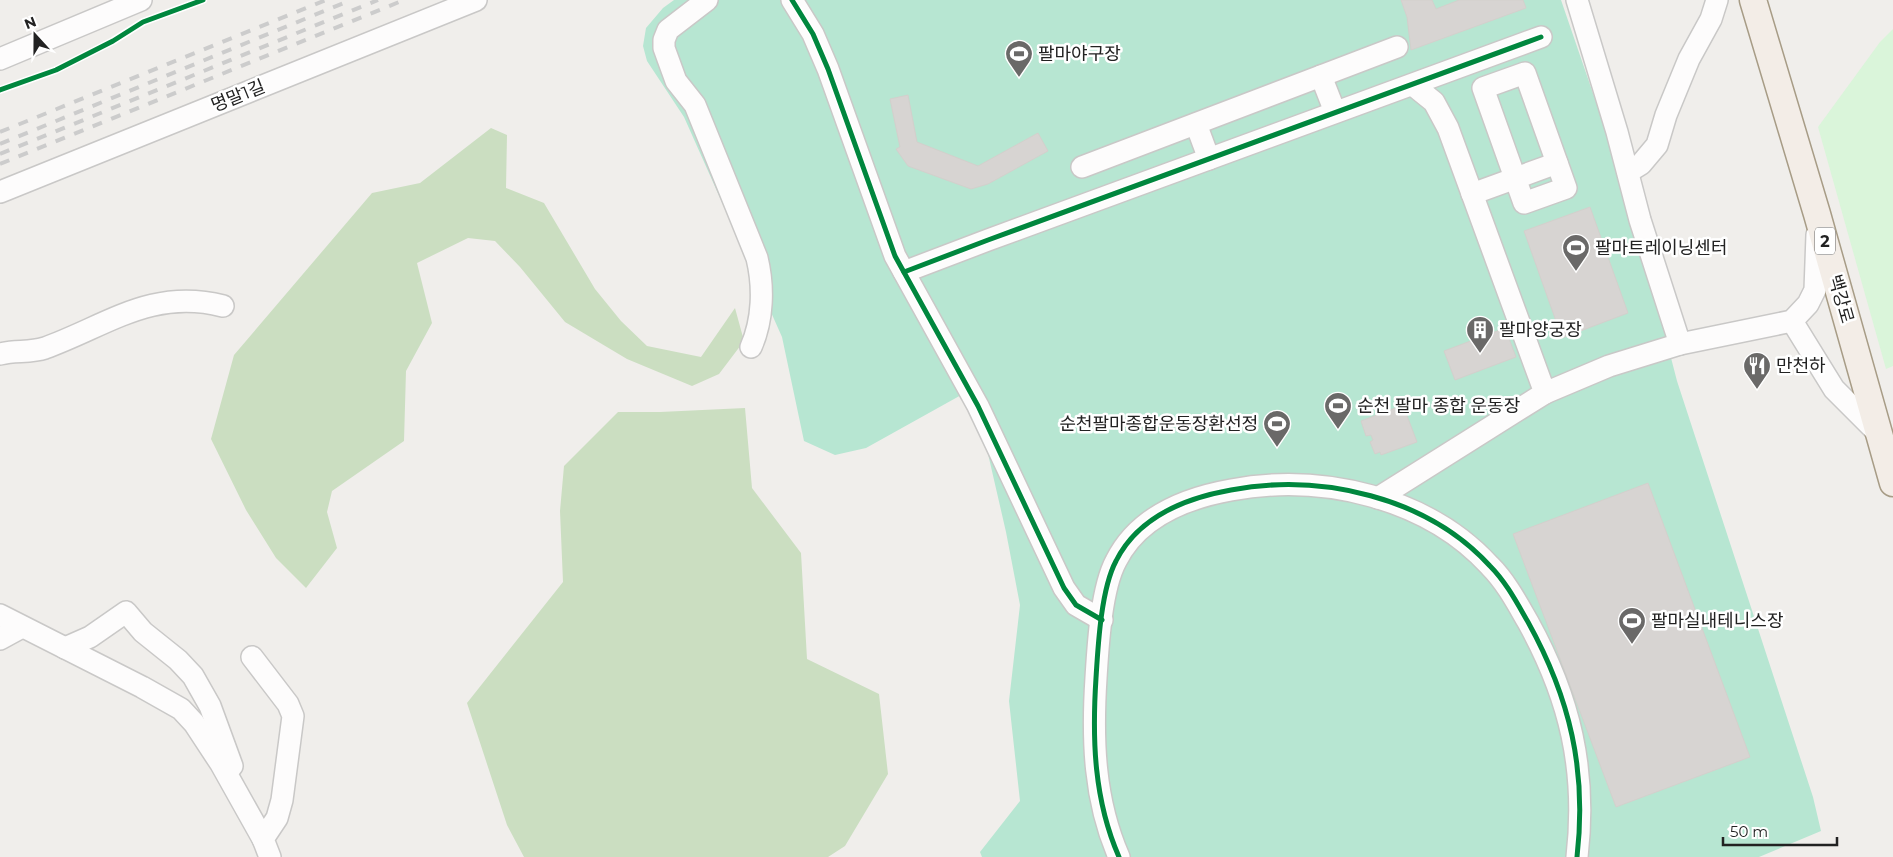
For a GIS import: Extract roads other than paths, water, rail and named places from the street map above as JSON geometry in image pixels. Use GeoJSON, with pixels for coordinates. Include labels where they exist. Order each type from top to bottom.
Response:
{"type":"FeatureCollection","features":[{"type":"Feature","properties":{"kind":"main road","name":"백강로"},"geometry":{"type":"LineString","coordinates":[[1753,0],[1817,214],[1893,483]]}},
{"type":"Feature","properties":{"kind":"street"},"geometry":{"type":"LineString","coordinates":[[2,54],[141,0]]}},
{"type":"Feature","properties":{"kind":"street","name":"명말1길"},"geometry":{"type":"LineString","coordinates":[[0,192],[476,0]]}},
{"type":"Feature","properties":{"kind":"street"},"geometry":{"type":"LineString","coordinates":[[707,0],[668,30],[664,40],[664,48],[670,69],[676,81],[695,105],[757,258],[762,287],[757,334],[751,347]]}},
{"type":"Feature","properties":{"kind":"street"},"geometry":{"type":"LineString","coordinates":[[792,0],[813,34],[828,69],[886,235],[904,272],[978,406],[1064,588],[1076,605],[1102,620]]}},
{"type":"Feature","properties":{"kind":"street"},"geometry":{"type":"LineString","coordinates":[[1577,0],[1628,172],[1640,220],[1680,344]]}},
{"type":"Feature","properties":{"kind":"street"},"geometry":{"type":"LineString","coordinates":[[1628,172],[1641,164],[1657,145],[1666,115],[1689,59],[1711,19],[1717,0]]}},
{"type":"Feature","properties":{"kind":"street"},"geometry":{"type":"LineString","coordinates":[[904,272],[1335,112],[1413,86],[1541,38]]}},
{"type":"Feature","properties":{"kind":"street"},"geometry":{"type":"LineString","coordinates":[[1082,167],[1397,48]]}},
{"type":"Feature","properties":{"kind":"street"},"geometry":{"type":"LineString","coordinates":[[1472,194],[1516,178],[1557,163],[1525,73],[1483,88],[1516,178]]}},
{"type":"Feature","properties":{"kind":"street"},"geometry":{"type":"LineString","coordinates":[[1321,76],[1335,112]]}},
{"type":"Feature","properties":{"kind":"street"},"geometry":{"type":"LineString","coordinates":[[1413,86],[1434,102],[1448,128],[1545,393]]}},
{"type":"Feature","properties":{"kind":"street"},"geometry":{"type":"LineString","coordinates":[[1196,124],[1209,159]]}},
{"type":"Feature","properties":{"kind":"street"},"geometry":{"type":"LineString","coordinates":[[1378,498],[1545,393],[1609,366],[1680,344],[1792,321],[1808,304],[1815,290],[1817,214]]}},
{"type":"Feature","properties":{"kind":"street"},"geometry":{"type":"LineString","coordinates":[[0,354],[44,348],[141,307],[162,303],[186,302],[206,302],[223,306]]}},
{"type":"Feature","properties":{"kind":"street"},"geometry":{"type":"LineString","coordinates":[[1792,321],[1834,390],[1880,435]]}},
{"type":"Feature","properties":{"kind":"street"},"geometry":{"type":"LineString","coordinates":[[1119,857],[1109,835],[1097,784],[1095,747],[1096,685],[1102,620],[1109,575],[1126,544],[1156,515],[1195,499],[1244,487],[1276,485],[1314,485],[1378,498],[1414,512],[1440,526],[1470,547],[1491,566],[1515,598],[1540,643],[1556,679],[1570,722],[1578,762],[1580,795],[1580,833],[1577,857]]}},
{"type":"Feature","properties":{"kind":"street"},"geometry":{"type":"LineString","coordinates":[[65,648],[90,638],[126,612],[142,632],[178,660],[193,676],[210,706],[229,756],[234,774],[232,782]]}},
{"type":"Feature","properties":{"kind":"street"},"geometry":{"type":"LineString","coordinates":[[0,615],[181,709],[194,723],[232,782],[267,848]]}},
{"type":"Feature","properties":{"kind":"street"},"geometry":{"type":"LineString","coordinates":[[0,639],[22,626]]}},
{"type":"Feature","properties":{"kind":"street"},"geometry":{"type":"LineString","coordinates":[[252,657],[288,704],[293,716],[282,800],[267,848]]}},
{"type":"Feature","properties":{"kind":"railway"},"geometry":{"type":"LineString","coordinates":[[0,132],[326,0]]}},
{"type":"Feature","properties":{"kind":"railway"},"geometry":{"type":"LineString","coordinates":[[0,144],[351,0]]}},
{"type":"Feature","properties":{"kind":"railway"},"geometry":{"type":"LineString","coordinates":[[0,154],[378,0]]}},
{"type":"Feature","properties":{"kind":"railway"},"geometry":{"type":"LineString","coordinates":[[0,164],[404,0]]}},
{"type":"Feature","properties":{"kind":"place","name":"팔마야구장"},"geometry":{"type":"Point","coordinates":[1019,78]}},
{"type":"Feature","properties":{"kind":"place","name":"팔마트레이닝센터"},"geometry":{"type":"Point","coordinates":[1576,272]}},
{"type":"Feature","properties":{"kind":"place","name":"팔마양궁장"},"geometry":{"type":"Point","coordinates":[1480,354]}},
{"type":"Feature","properties":{"kind":"place","name":"만천하"},"geometry":{"type":"Point","coordinates":[1757,390]}},
{"type":"Feature","properties":{"kind":"place","name":"순천 팔마 종합 운동장"},"geometry":{"type":"Point","coordinates":[1338,430]}},
{"type":"Feature","properties":{"kind":"place","name":"순천팔마종합운동장환선정"},"geometry":{"type":"Point","coordinates":[1277,448]}},
{"type":"Feature","properties":{"kind":"place","name":"팔마실내테니스장"},"geometry":{"type":"Point","coordinates":[1632,645]}}]}
